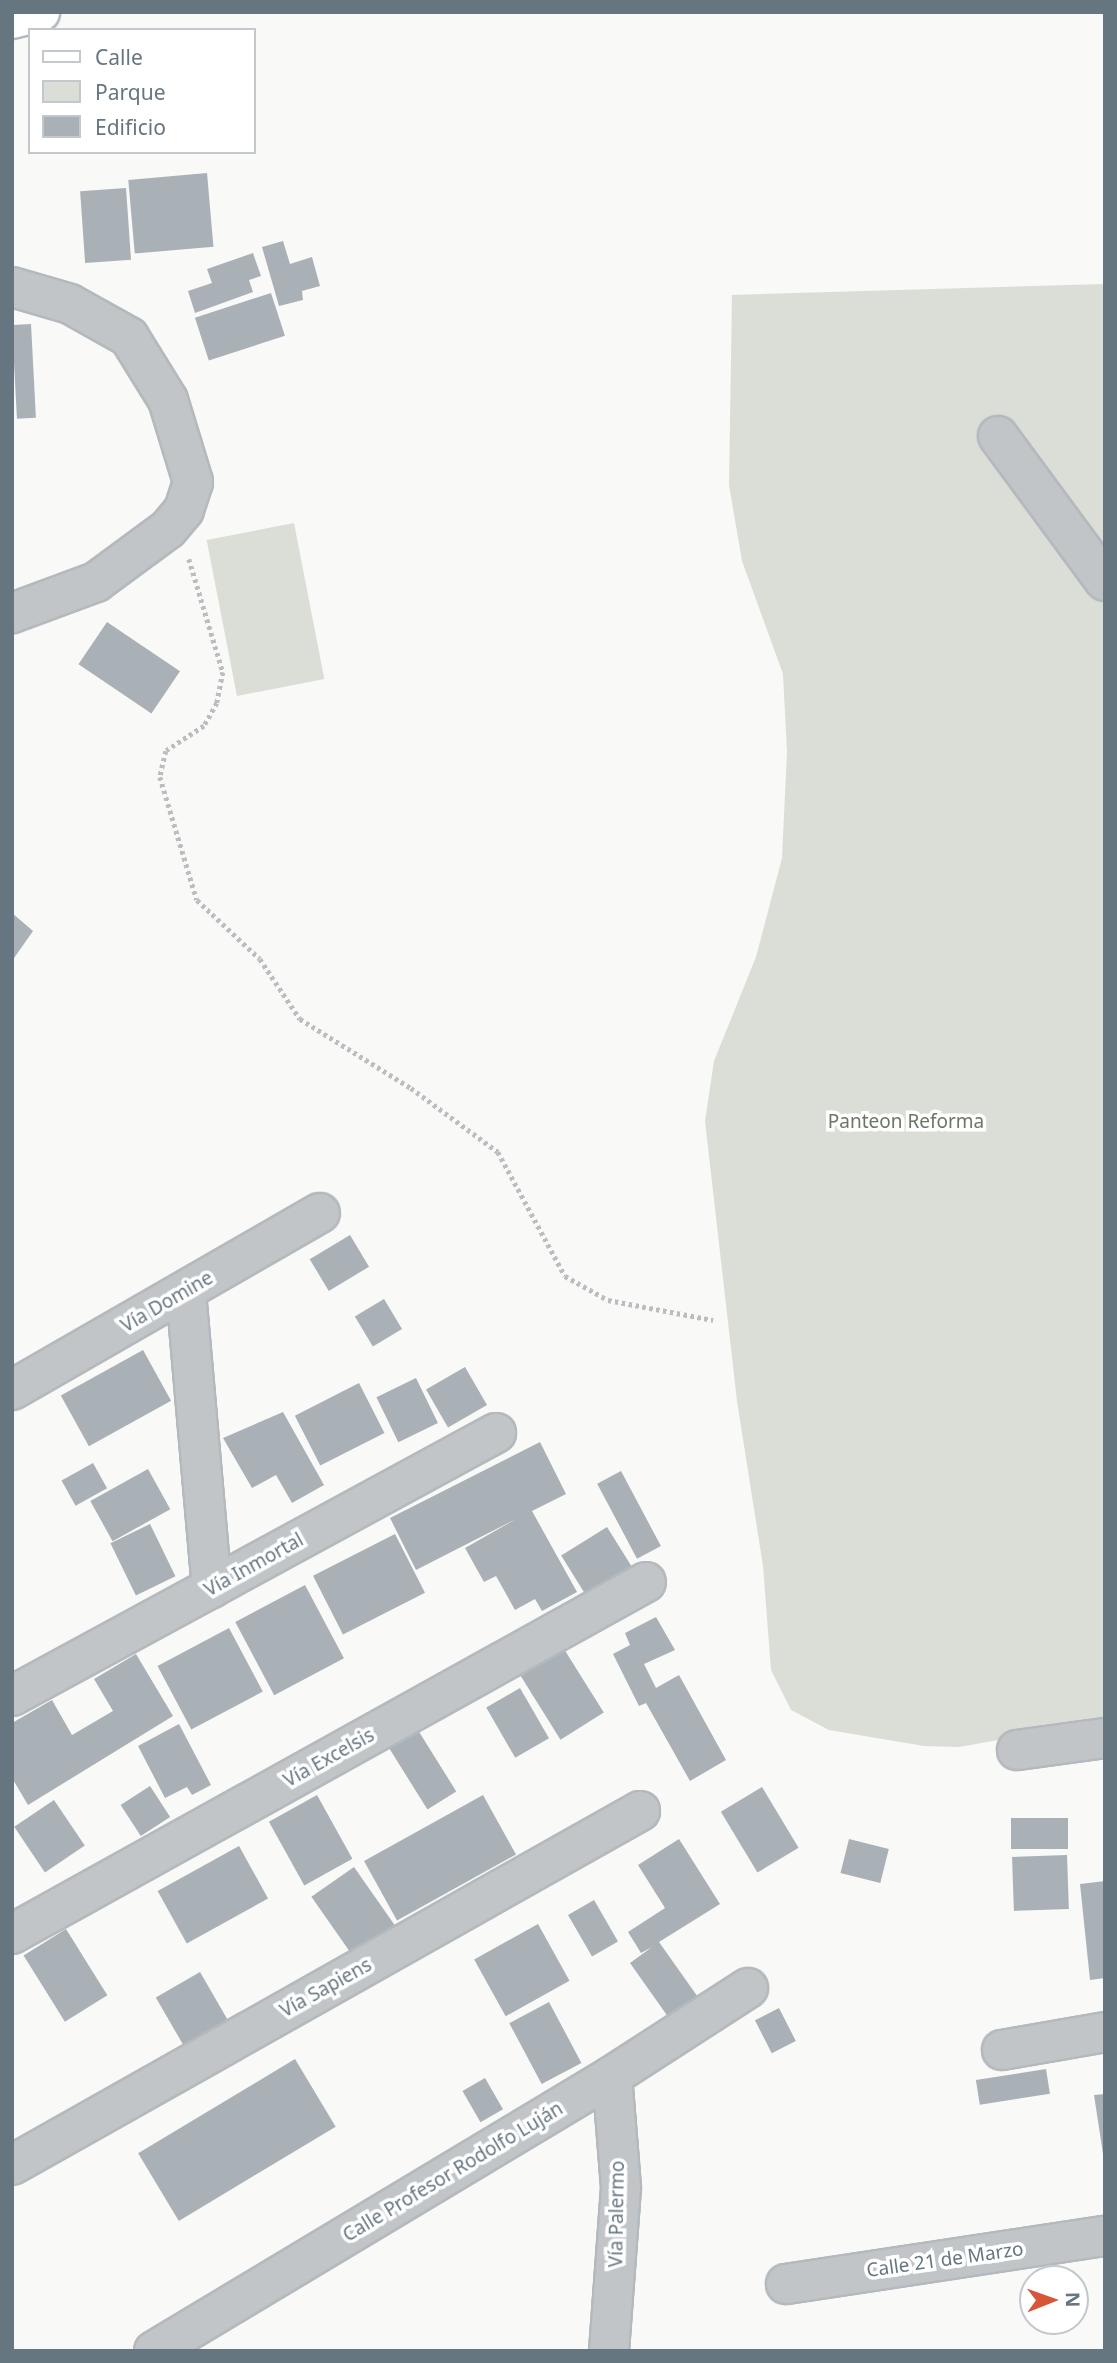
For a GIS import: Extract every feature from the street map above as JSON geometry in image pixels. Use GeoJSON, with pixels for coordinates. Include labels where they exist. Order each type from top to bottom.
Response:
{"type":"FeatureCollection","features":[{"type":"Feature","properties":{"kind":"main road"},"geometry":{"type":"LineString","coordinates":[[12,19],[40,12]]}},
{"type":"Feature","properties":{"kind":"street"},"geometry":{"type":"LineString","coordinates":[[12,287],[70,304],[129,337],[168,400],[193,482],[184,510],[169,529],[96,582],[12,613]]}},
{"type":"Feature","properties":{"kind":"street"},"geometry":{"type":"LineString","coordinates":[[998,436],[1105,581]]}},
{"type":"Feature","properties":{"kind":"street","name":"Vía Domine"},"geometry":{"type":"LineString","coordinates":[[12,1390],[320,1213]]}},
{"type":"Feature","properties":{"kind":"street"},"geometry":{"type":"LineString","coordinates":[[186,1292],[212,1588]]}},
{"type":"Feature","properties":{"kind":"street","name":"Vía Inmortal"},"geometry":{"type":"LineString","coordinates":[[12,1696],[495,1433]]}},
{"type":"Feature","properties":{"kind":"street","name":"Vía Excelsis"},"geometry":{"type":"LineString","coordinates":[[12,1934],[646,1582]]}},
{"type":"Feature","properties":{"kind":"street"},"geometry":{"type":"LineString","coordinates":[[1017,1750],[1105,1738]]}},
{"type":"Feature","properties":{"kind":"street","name":"Vía Sapiens"},"geometry":{"type":"LineString","coordinates":[[12,2165],[640,1811]]}},
{"type":"Feature","properties":{"kind":"street","name":"Calle Profesor Rodolfo Luján"},"geometry":{"type":"LineString","coordinates":[[154,2351],[612,2076],[748,1987]]}},
{"type":"Feature","properties":{"kind":"street"},"geometry":{"type":"LineString","coordinates":[[1002,2050],[1105,2032]]}},
{"type":"Feature","properties":{"kind":"street","name":"Vía Palermo"},"geometry":{"type":"LineString","coordinates":[[609,2351],[621,2187],[612,2076]]}},
{"type":"Feature","properties":{"kind":"street","name":"Calle 21 de Marzo"},"geometry":{"type":"LineString","coordinates":[[786,2284],[1105,2236]]}},
{"type":"Feature","properties":{"kind":"path"},"geometry":{"type":"LineString","coordinates":[[169,529],[191,561],[223,673],[217,703],[204,726],[166,751],[160,777],[197,900],[260,959],[300,1019],[411,1088],[498,1152],[565,1276],[608,1300],[713,1320]]}},
{"type":"Feature","properties":{"kind":"green space","name":"Panteon Reforma"},"geometry":{"type":"Polygon","coordinates":[[[1105,284],[1105,1721],[959,1747],[924,1746],[829,1730],[791,1710],[771,1670],[763,1566],[737,1401],[705,1121],[714,1061],[756,957],[782,858],[787,752],[783,674],[742,561],[729,485],[732,295],[1105,284]]]}},
{"type":"Feature","properties":{"kind":"green space"},"geometry":{"type":"Polygon","coordinates":[[[294,523],[324,679],[237,696],[207,540],[294,523]]]}},
{"type":"Feature","properties":{"kind":"building"},"geometry":{"type":"Polygon","coordinates":[[[207,173],[213,247],[135,254],[128,180],[207,173]]]}},
{"type":"Feature","properties":{"kind":"building"},"geometry":{"type":"Polygon","coordinates":[[[126,188],[131,260],[85,263],[80,191],[126,188]]]}},
{"type":"Feature","properties":{"kind":"building"},"geometry":{"type":"Polygon","coordinates":[[[283,241],[290,264],[312,257],[320,286],[302,291],[303,300],[279,306],[262,247],[283,241]]]}},
{"type":"Feature","properties":{"kind":"building"},"geometry":{"type":"Polygon","coordinates":[[[253,253],[261,276],[249,280],[253,292],[195,313],[188,291],[212,283],[207,269],[253,253]]]}},
{"type":"Feature","properties":{"kind":"building"},"geometry":{"type":"Polygon","coordinates":[[[271,293],[285,336],[209,361],[195,318],[271,293]]]}},
{"type":"Feature","properties":{"kind":"building"},"geometry":{"type":"Polygon","coordinates":[[[31,324],[36,418],[17,419],[12,325],[31,324]]]}},
{"type":"Feature","properties":{"kind":"building"},"geometry":{"type":"Polygon","coordinates":[[[107,622],[180,671],[151,713],[78,664],[107,622]]]}},
{"type":"Feature","properties":{"kind":"building"},"geometry":{"type":"Polygon","coordinates":[[[12,913],[33,931],[12,961],[12,913]]]}},
{"type":"Feature","properties":{"kind":"building"},"geometry":{"type":"Polygon","coordinates":[[[350,1235],[369,1267],[329,1291],[310,1259],[350,1235]]]}},
{"type":"Feature","properties":{"kind":"building"},"geometry":{"type":"Polygon","coordinates":[[[384,1299],[402,1329],[373,1347],[355,1317],[384,1299]]]}},
{"type":"Feature","properties":{"kind":"building"},"geometry":{"type":"Polygon","coordinates":[[[143,1350],[171,1401],[89,1446],[61,1396],[143,1350]]]}},
{"type":"Feature","properties":{"kind":"building"},"geometry":{"type":"Polygon","coordinates":[[[465,1367],[487,1405],[448,1428],[426,1390],[465,1367]]]}},
{"type":"Feature","properties":{"kind":"building"},"geometry":{"type":"Polygon","coordinates":[[[416,1378],[438,1423],[398,1442],[376,1397],[416,1378]]]}},
{"type":"Feature","properties":{"kind":"building"},"geometry":{"type":"Polygon","coordinates":[[[359,1383],[384,1433],[320,1466],[295,1416],[359,1383]]]}},
{"type":"Feature","properties":{"kind":"building"},"geometry":{"type":"Polygon","coordinates":[[[283,1412],[324,1485],[292,1503],[276,1475],[252,1488],[223,1438],[283,1412]]]}},
{"type":"Feature","properties":{"kind":"building"},"geometry":{"type":"Polygon","coordinates":[[[540,1442],[566,1494],[532,1511],[577,1592],[542,1611],[535,1599],[515,1610],[496,1576],[484,1582],[465,1548],[516,1519],[416,1570],[390,1518],[540,1442]]]}},
{"type":"Feature","properties":{"kind":"building"},"geometry":{"type":"Polygon","coordinates":[[[93,1463],[107,1488],[76,1506],[62,1480],[93,1463]]]}},
{"type":"Feature","properties":{"kind":"building"},"geometry":{"type":"Polygon","coordinates":[[[148,1469],[170,1509],[113,1541],[90,1501],[148,1469]]]}},
{"type":"Feature","properties":{"kind":"building"},"geometry":{"type":"Polygon","coordinates":[[[621,1471],[661,1546],[637,1559],[597,1484],[621,1471]]]}},
{"type":"Feature","properties":{"kind":"building"},"geometry":{"type":"Polygon","coordinates":[[[150,1524],[175,1576],[136,1595],[110,1543],[150,1524]]]}},
{"type":"Feature","properties":{"kind":"building"},"geometry":{"type":"Polygon","coordinates":[[[607,1527],[633,1569],[587,1597],[561,1556],[607,1527]]]}},
{"type":"Feature","properties":{"kind":"building"},"geometry":{"type":"Polygon","coordinates":[[[395,1534],[425,1593],[343,1635],[313,1576],[395,1534]]]}},
{"type":"Feature","properties":{"kind":"building"},"geometry":{"type":"Polygon","coordinates":[[[305,1585],[344,1658],[274,1695],[235,1622],[305,1585]]]}},
{"type":"Feature","properties":{"kind":"building"},"geometry":{"type":"Polygon","coordinates":[[[656,1617],[675,1650],[644,1664],[656,1688],[679,1675],[726,1760],[690,1781],[646,1703],[639,1706],[613,1654],[630,1645],[625,1633],[656,1617]]]}},
{"type":"Feature","properties":{"kind":"building"},"geometry":{"type":"Polygon","coordinates":[[[229,1628],[263,1692],[191,1730],[157,1666],[229,1628]]]}},
{"type":"Feature","properties":{"kind":"building"},"geometry":{"type":"Polygon","coordinates":[[[564,1649],[604,1713],[560,1740],[521,1676],[564,1649]]]}},
{"type":"Feature","properties":{"kind":"building"},"geometry":{"type":"Polygon","coordinates":[[[136,1654],[173,1716],[28,1805],[12,1778],[12,1723],[52,1700],[72,1735],[113,1711],[94,1679],[136,1654]]]}},
{"type":"Feature","properties":{"kind":"building"},"geometry":{"type":"Polygon","coordinates":[[[520,1688],[549,1738],[515,1758],[486,1708],[520,1688]]]}},
{"type":"Feature","properties":{"kind":"building"},"geometry":{"type":"Polygon","coordinates":[[[179,1724],[211,1785],[192,1795],[187,1787],[165,1798],[138,1746],[179,1724]]]}},
{"type":"Feature","properties":{"kind":"building"},"geometry":{"type":"Polygon","coordinates":[[[416,1727],[456,1791],[427,1809],[387,1745],[416,1727]]]}},
{"type":"Feature","properties":{"kind":"building"},"geometry":{"type":"Polygon","coordinates":[[[150,1786],[170,1817],[141,1836],[121,1805],[150,1786]]]}},
{"type":"Feature","properties":{"kind":"building"},"geometry":{"type":"Polygon","coordinates":[[[762,1787],[799,1848],[757,1873],[721,1812],[762,1787]]]}},
{"type":"Feature","properties":{"kind":"building"},"geometry":{"type":"Polygon","coordinates":[[[317,1795],[352,1859],[304,1886],[269,1822],[317,1795]]]}},
{"type":"Feature","properties":{"kind":"building"},"geometry":{"type":"Polygon","coordinates":[[[483,1795],[516,1854],[397,1920],[364,1861],[483,1795]]]}},
{"type":"Feature","properties":{"kind":"building"},"geometry":{"type":"Polygon","coordinates":[[[54,1800],[85,1846],[45,1872],[14,1827],[54,1800]]]}},
{"type":"Feature","properties":{"kind":"building"},"geometry":{"type":"Polygon","coordinates":[[[1011,1818],[1068,1818],[1068,1849],[1011,1849],[1011,1818]]]}},
{"type":"Feature","properties":{"kind":"building"},"geometry":{"type":"Polygon","coordinates":[[[679,1839],[720,1904],[659,1942],[700,2000],[671,2021],[630,1963],[652,1947],[641,1953],[628,1932],[665,1908],[638,1865],[679,1839]]]}},
{"type":"Feature","properties":{"kind":"building"},"geometry":{"type":"Polygon","coordinates":[[[849,1839],[889,1849],[880,1883],[841,1873],[849,1839]]]}},
{"type":"Feature","properties":{"kind":"building"},"geometry":{"type":"Polygon","coordinates":[[[239,1846],[268,1898],[187,1944],[158,1891],[239,1846]]]}},
{"type":"Feature","properties":{"kind":"building"},"geometry":{"type":"Polygon","coordinates":[[[1067,1855],[1069,1909],[1014,1911],[1012,1857],[1067,1855]]]}},
{"type":"Feature","properties":{"kind":"building"},"geometry":{"type":"Polygon","coordinates":[[[354,1867],[397,1928],[354,1958],[311,1897],[354,1867]]]}},
{"type":"Feature","properties":{"kind":"building"},"geometry":{"type":"Polygon","coordinates":[[[1105,1881],[1105,1978],[1090,1980],[1080,1884],[1105,1881]]]}},
{"type":"Feature","properties":{"kind":"building"},"geometry":{"type":"Polygon","coordinates":[[[594,1900],[618,1942],[592,1957],[568,1915],[594,1900]]]}},
{"type":"Feature","properties":{"kind":"building"},"geometry":{"type":"Polygon","coordinates":[[[538,1924],[570,1981],[506,2016],[474,1959],[538,1924]]]}},
{"type":"Feature","properties":{"kind":"building"},"geometry":{"type":"Polygon","coordinates":[[[66,1929],[107,1995],[65,2022],[24,1955],[66,1929]]]}},
{"type":"Feature","properties":{"kind":"building"},"geometry":{"type":"Polygon","coordinates":[[[200,1972],[230,2023],[185,2049],[156,1998],[200,1972]]]}},
{"type":"Feature","properties":{"kind":"building"},"geometry":{"type":"Polygon","coordinates":[[[549,2002],[581,2063],[542,2084],[509,2023],[549,2002]]]}},
{"type":"Feature","properties":{"kind":"building"},"geometry":{"type":"Polygon","coordinates":[[[779,2008],[796,2041],[772,2053],[755,2020],[779,2008]]]}},
{"type":"Feature","properties":{"kind":"building"},"geometry":{"type":"Polygon","coordinates":[[[295,2059],[336,2127],[179,2221],[138,2153],[295,2059]]]}},
{"type":"Feature","properties":{"kind":"building"},"geometry":{"type":"Polygon","coordinates":[[[1046,2069],[1050,2094],[980,2105],[976,2080],[1046,2069]]]}},
{"type":"Feature","properties":{"kind":"building"},"geometry":{"type":"Polygon","coordinates":[[[485,2078],[503,2109],[480,2122],[462,2091],[485,2078]]]}},
{"type":"Feature","properties":{"kind":"building"},"geometry":{"type":"Polygon","coordinates":[[[1105,2094],[1105,2154],[1103,2154],[1094,2095],[1105,2094]]]}}]}
